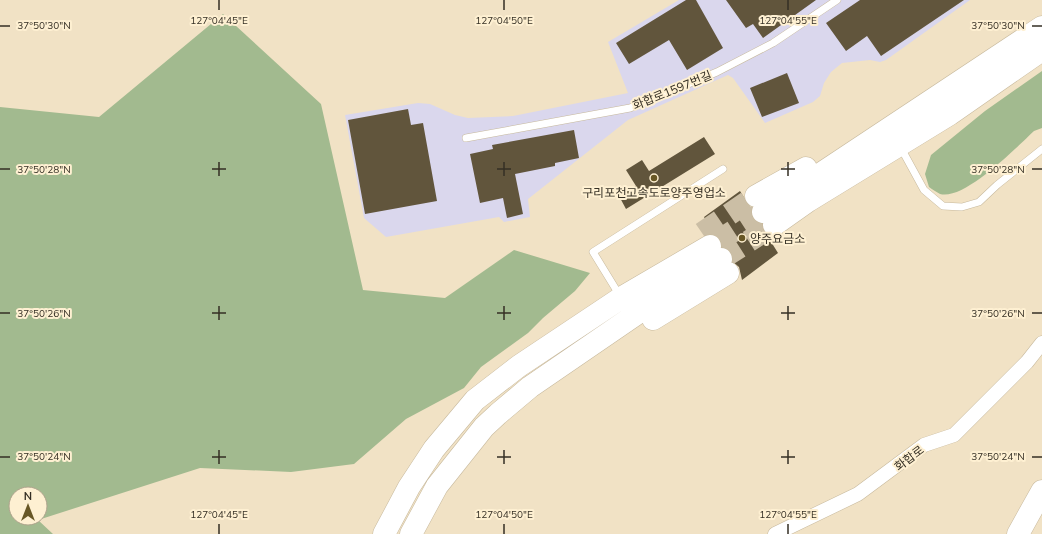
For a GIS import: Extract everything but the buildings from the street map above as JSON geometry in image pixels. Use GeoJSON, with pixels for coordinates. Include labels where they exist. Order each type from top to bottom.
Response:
{"type":"FeatureCollection","features":[{"type":"Feature","properties":{"kind":"highway"},"geometry":{"type":"LineString","coordinates":[[1042,28],[974,73],[767,218],[808,201],[902,151],[950,114],[1042,50]]}},
{"type":"Feature","properties":{"kind":"highway"},"geometry":{"type":"LineString","coordinates":[[384,534],[415,477],[450,428],[475,400],[618,293],[715,253],[682,282],[517,398],[484,427],[437,486],[411,534]]}},
{"type":"Feature","properties":{"kind":"highway"},"geometry":{"type":"LineString","coordinates":[[1018,534],[1042,491]]}},
{"type":"Feature","properties":{"kind":"street","name":"화합로"},"geometry":{"type":"LineString","coordinates":[[775,534],[858,494],[924,445],[954,435],[1028,362],[1042,343]]}},
{"type":"Feature","properties":{"kind":"lane","name":"화합로1597번길"},"geometry":{"type":"LineString","coordinates":[[466,138],[630,108],[650,101],[717,72],[773,43],[837,0]]}},
{"type":"Feature","properties":{"kind":"lane"},"geometry":{"type":"LineString","coordinates":[[902,151],[924,190],[943,206],[962,207],[979,202],[997,185],[1042,149]]}},
{"type":"Feature","properties":{"kind":"lane"},"geometry":{"type":"LineString","coordinates":[[618,293],[593,252],[723,169]]}},
{"type":"Feature","properties":{"kind":"shaded area"},"geometry":{"type":"Polygon","coordinates":[[[679,0],[970,0],[886,60],[880,62],[870,60],[842,63],[831,72],[824,83],[820,96],[813,102],[765,123],[733,78],[728,75],[628,120],[528,199],[530,217],[504,222],[499,217],[386,237],[364,218],[345,115],[418,103],[430,104],[455,115],[468,118],[513,116],[628,93],[608,42],[679,0]]]}},
{"type":"Feature","properties":{"kind":"green space"},"geometry":{"type":"Polygon","coordinates":[[[223,14],[321,104],[363,290],[445,298],[514,250],[590,273],[575,291],[528,333],[481,367],[464,388],[406,419],[354,464],[291,472],[200,468],[48,517],[48,486],[8,486],[8,526],[44,526],[53,534],[0,534],[0,107],[99,117],[223,14]]]}},
{"type":"Feature","properties":{"kind":"green space"},"geometry":{"type":"Polygon","coordinates":[[[1042,71],[1042,128],[1034,131],[990,171],[962,189],[950,194],[940,194],[929,187],[925,174],[931,155],[985,111],[1042,71]]]}},
{"type":"Feature","properties":{"kind":"tunnel"},"geometry":{"type":"LineString","coordinates":[[702,233],[756,196]]}},
{"type":"Feature","properties":{"kind":"tunnel"},"geometry":{"type":"LineString","coordinates":[[715,243],[763,212]]}},
{"type":"Feature","properties":{"kind":"tunnel"},"geometry":{"type":"LineString","coordinates":[[721,259],[774,225]]}},
{"type":"Feature","properties":{"kind":"place","name":"구리포천고속도로양주영업소"},"geometry":{"type":"Point","coordinates":[654,178]}},
{"type":"Feature","properties":{"kind":"place","name":"양주요금소"},"geometry":{"type":"Point","coordinates":[742,238]}}]}
